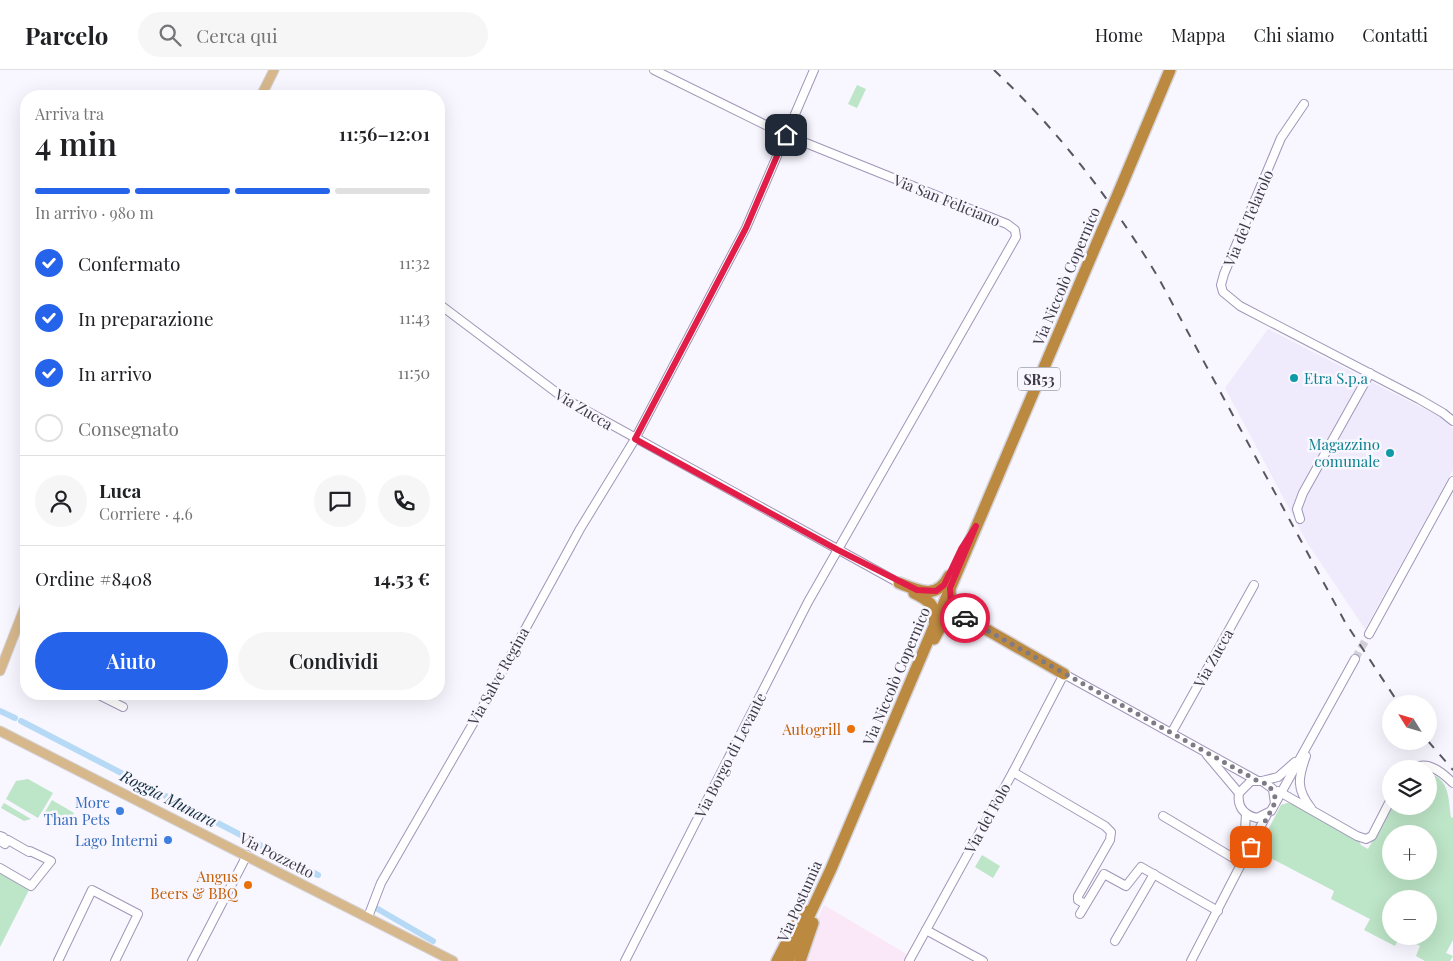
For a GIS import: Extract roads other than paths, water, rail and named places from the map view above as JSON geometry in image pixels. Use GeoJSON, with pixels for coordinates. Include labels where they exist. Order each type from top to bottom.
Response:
{"type":"FeatureCollection","features":[{"type":"Feature","properties":{"kind":"highway","name":"Via Niccolò Copernico"},"geometry":{"type":"LineString","coordinates":[[837,853],[1170,70]]}},
{"type":"Feature","properties":{"kind":"highway"},"geometry":{"type":"LineString","coordinates":[[899,583],[923,591],[940,589],[944,585],[961,549],[976,526]]}},
{"type":"Feature","properties":{"kind":"highway"},"geometry":{"type":"LineString","coordinates":[[899,583],[932,604],[935,612],[933,628]]}},
{"type":"Feature","properties":{"kind":"highway"},"geometry":{"type":"LineString","coordinates":[[950,588],[950,601],[953,609],[976,626],[1064,674]]}},
{"type":"Feature","properties":{"kind":"highway"},"geometry":{"type":"LineString","coordinates":[[909,685],[924,662],[936,633],[944,624],[957,620],[976,626]]}},
{"type":"Feature","properties":{"kind":"highway","name":"Via Postumia"},"geometry":{"type":"LineString","coordinates":[[788,961],[837,853]]}},
{"type":"Feature","properties":{"kind":"highway"},"geometry":{"type":"LineString","coordinates":[[778,961],[794,928],[830,869]]}},
{"type":"Feature","properties":{"kind":"highway"},"geometry":{"type":"LineString","coordinates":[[800,961],[830,869]]}},
{"type":"Feature","properties":{"kind":"main road"},"geometry":{"type":"LineString","coordinates":[[265,90],[274,70]]}},
{"type":"Feature","properties":{"kind":"main road"},"geometry":{"type":"LineString","coordinates":[[1,666],[20,619]]}},
{"type":"Feature","properties":{"kind":"main road","name":"Via Pozzetto"},"geometry":{"type":"LineString","coordinates":[[3,730],[453,961]]}},
{"type":"Feature","properties":{"kind":"street","name":"Via San Feliciano"},"geometry":{"type":"LineString","coordinates":[[654,70],[786,135],[1007,224],[1015,230],[1016,237],[920,402],[838,550]]}},
{"type":"Feature","properties":{"kind":"street","name":"Via Salve Regina"},"geometry":{"type":"LineString","coordinates":[[368,917],[381,883],[482,708],[580,528],[635,439],[746,228],[814,70]]}},
{"type":"Feature","properties":{"kind":"street","name":"Via del Telarolo"},"geometry":{"type":"LineString","coordinates":[[1304,104],[1281,138],[1230,257],[1221,285],[1223,292],[1240,306],[1443,412]]}},
{"type":"Feature","properties":{"kind":"street","name":"Via Zucca"},"geometry":{"type":"LineString","coordinates":[[445,309],[565,399],[899,583]]}},
{"type":"Feature","properties":{"kind":"street"},"geometry":{"type":"LineString","coordinates":[[1300,519],[1297,509],[1303,493],[1370,374]]}},
{"type":"Feature","properties":{"kind":"street"},"geometry":{"type":"LineString","coordinates":[[1443,412],[1453,413]]}},
{"type":"Feature","properties":{"kind":"street"},"geometry":{"type":"LineString","coordinates":[[1443,412],[1453,421]]}},
{"type":"Feature","properties":{"kind":"street"},"geometry":{"type":"LineString","coordinates":[[1369,634],[1453,481]]}},
{"type":"Feature","properties":{"kind":"street","name":"Via Borgo di Levante"},"geometry":{"type":"LineString","coordinates":[[625,961],[808,602],[838,550]]}},
{"type":"Feature","properties":{"kind":"street","name":"Via Zucca"},"geometry":{"type":"LineString","coordinates":[[1172,732],[1254,585]]}},
{"type":"Feature","properties":{"kind":"street"},"geometry":{"type":"LineString","coordinates":[[1191,961],[1268,814],[1355,659]]}},
{"type":"Feature","properties":{"kind":"street"},"geometry":{"type":"LineString","coordinates":[[1064,674],[1366,839],[1372,836],[1383,815]]}},
{"type":"Feature","properties":{"kind":"street","name":"Via del Folo"},"geometry":{"type":"LineString","coordinates":[[909,961],[1013,772],[1064,674]]}},
{"type":"Feature","properties":{"kind":"street"},"geometry":{"type":"LineString","coordinates":[[109,700],[123,707]]}},
{"type":"Feature","properties":{"kind":"street"},"geometry":{"type":"LineString","coordinates":[[1268,814],[1257,818],[1246,814],[1239,805],[1239,793],[1246,784],[1278,777],[1290,768],[1311,740]]}},
{"type":"Feature","properties":{"kind":"street"},"geometry":{"type":"LineString","coordinates":[[1311,740],[1300,773],[1300,788],[1302,796],[1314,811]]}},
{"type":"Feature","properties":{"kind":"street"},"geometry":{"type":"LineString","coordinates":[[1200,748],[1239,793]]}},
{"type":"Feature","properties":{"kind":"street"},"geometry":{"type":"LineString","coordinates":[[1437,769],[1453,783]]}},
{"type":"Feature","properties":{"kind":"street"},"geometry":{"type":"LineString","coordinates":[[1013,772],[1105,826],[1111,832],[1110,840],[1078,896],[1078,900],[1085,904]]}},
{"type":"Feature","properties":{"kind":"street"},"geometry":{"type":"LineString","coordinates":[[1262,782],[1275,793],[1274,806]]}},
{"type":"Feature","properties":{"kind":"street"},"geometry":{"type":"LineString","coordinates":[[1274,806],[1286,800],[1314,811]]}},
{"type":"Feature","properties":{"kind":"street"},"geometry":{"type":"LineString","coordinates":[[1235,880],[1244,846],[1246,814]]}},
{"type":"Feature","properties":{"kind":"street"},"geometry":{"type":"LineString","coordinates":[[1163,816],[1240,862]]}},
{"type":"Feature","properties":{"kind":"street"},"geometry":{"type":"LineString","coordinates":[[0,836],[3,837],[0,841],[6,844],[8,840],[22,849],[51,861],[31,886],[0,868]]}},
{"type":"Feature","properties":{"kind":"street"},"geometry":{"type":"LineString","coordinates":[[192,961],[247,856]]}},
{"type":"Feature","properties":{"kind":"street"},"geometry":{"type":"LineString","coordinates":[[1080,914],[1105,873],[1126,886],[1140,867],[1218,911]]}},
{"type":"Feature","properties":{"kind":"street"},"geometry":{"type":"LineString","coordinates":[[1114,941],[1154,874]]}},
{"type":"Feature","properties":{"kind":"street"},"geometry":{"type":"LineString","coordinates":[[58,961],[92,890],[138,914],[115,961]]}},
{"type":"Feature","properties":{"kind":"street"},"geometry":{"type":"LineString","coordinates":[[926,930],[983,961]]}},
{"type":"Feature","properties":{"kind":"waterway","name":"Roggia Munara"},"geometry":{"type":"LineString","coordinates":[[0,711],[15,718]]}},
{"type":"Feature","properties":{"kind":"waterway","name":"Roggia Munara"},"geometry":{"type":"LineString","coordinates":[[21,721],[318,875]]}},
{"type":"Feature","properties":{"kind":"waterway","name":"Roggia Munara"},"geometry":{"type":"LineString","coordinates":[[376,908],[433,941]]}},
{"type":"Feature","properties":{"kind":"tunnel"},"geometry":{"type":"LineString","coordinates":[[1355,659],[1369,634]]}},
{"type":"Feature","properties":{"kind":"railway"},"geometry":{"type":"LineString","coordinates":[[994,70],[1041,117],[1083,168],[1122,221],[1158,277],[1345,622],[1393,695]]}},
{"type":"Feature","properties":{"kind":"railway"},"geometry":{"type":"LineString","coordinates":[[1436,750],[1453,770]]}},
{"type":"Feature","properties":{"kind":"place","name":"Etra S.p.a"},"geometry":{"type":"Point","coordinates":[1294,378]}},
{"type":"Feature","properties":{"kind":"place","name":"Magazzino comunale"},"geometry":{"type":"Point","coordinates":[1390,453]}},
{"type":"Feature","properties":{"kind":"place","name":"Autogrill"},"geometry":{"type":"Point","coordinates":[851,729]}},
{"type":"Feature","properties":{"kind":"place","name":"More Than Pets"},"geometry":{"type":"Point","coordinates":[120,811]}},
{"type":"Feature","properties":{"kind":"place","name":"Lago Interni"},"geometry":{"type":"Point","coordinates":[168,840]}},
{"type":"Feature","properties":{"kind":"place","name":"Angus Beers & BBQ"},"geometry":{"type":"Point","coordinates":[248,885]}}]}
